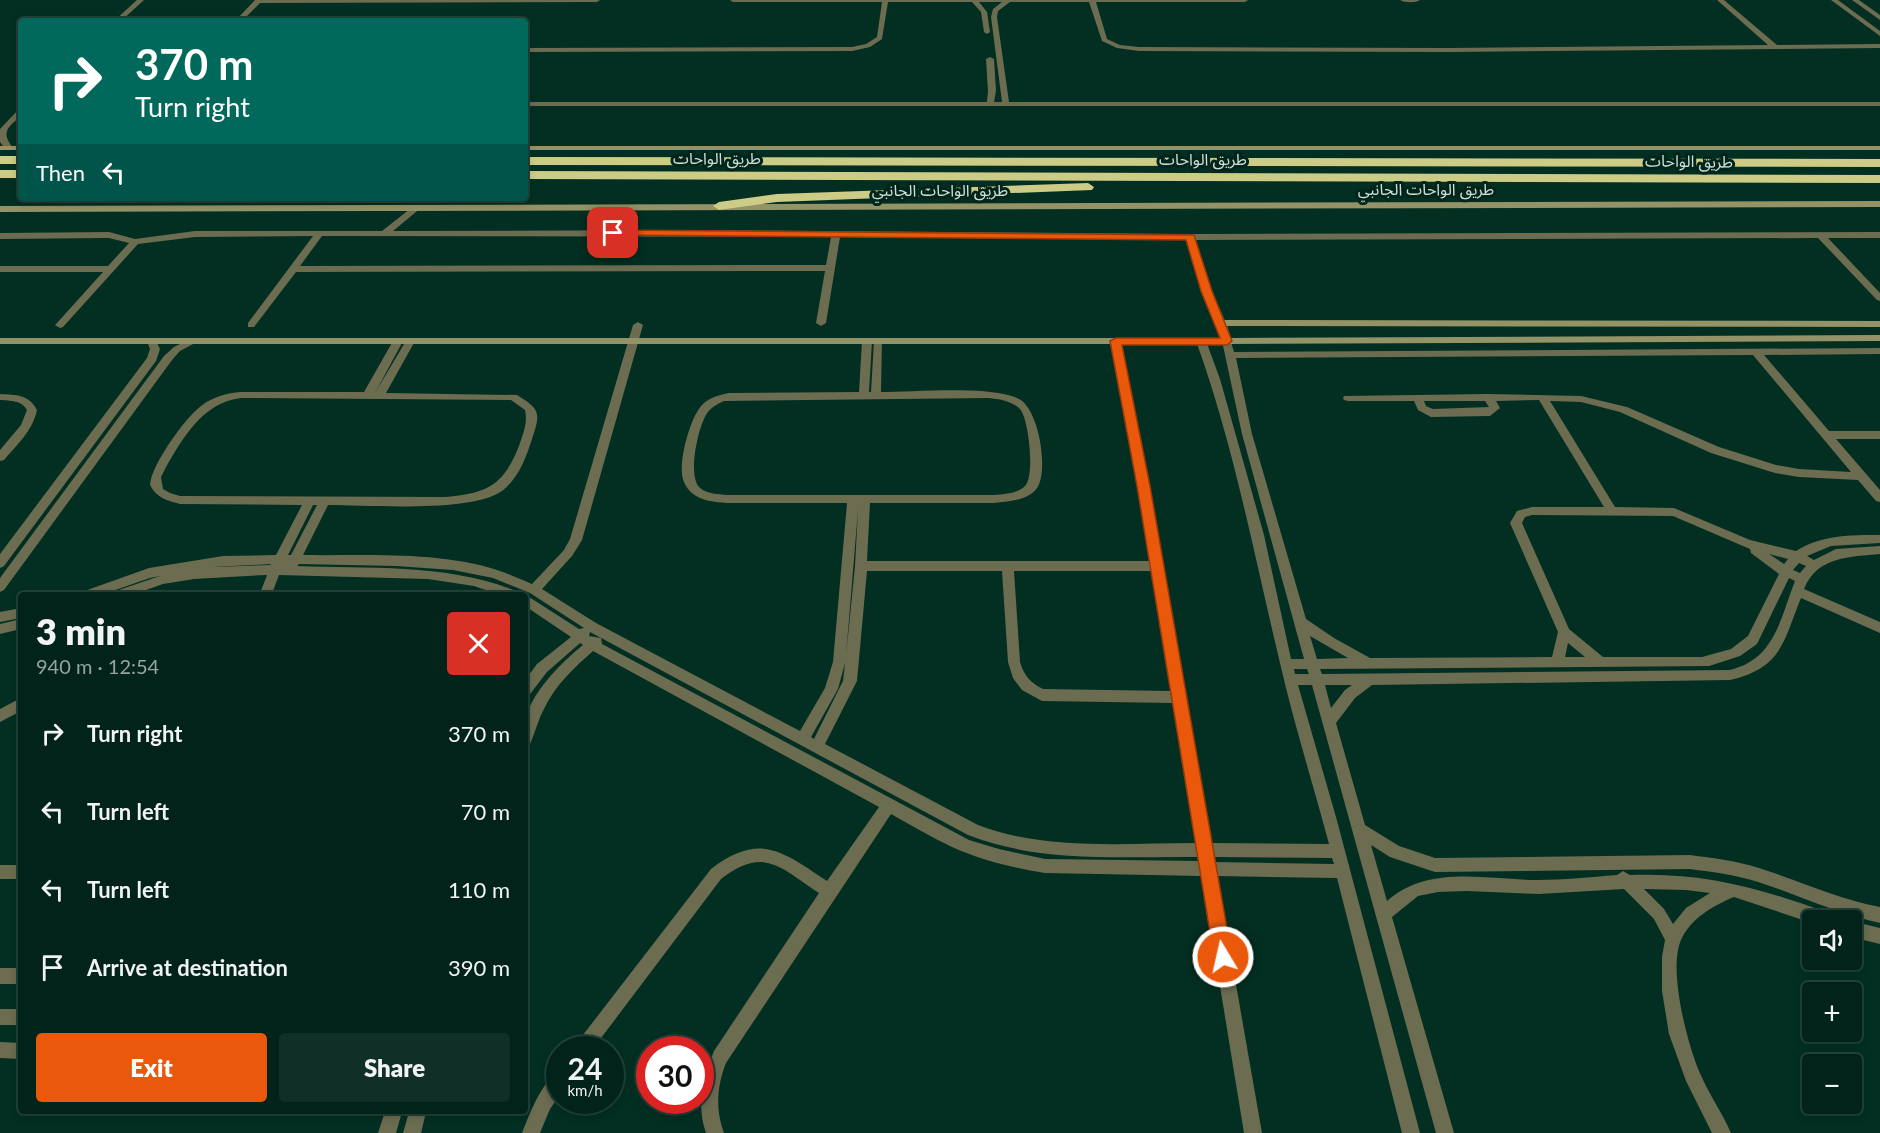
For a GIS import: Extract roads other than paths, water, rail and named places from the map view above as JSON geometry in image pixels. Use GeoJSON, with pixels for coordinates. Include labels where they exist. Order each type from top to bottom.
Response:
{"type":"FeatureCollection","features":[{"type":"Feature","properties":{"kind":"highway"},"geometry":{"type":"LineString","coordinates":[[877,162],[958,149]]}},
{"type":"Feature","properties":{"kind":"highway"},"geometry":{"type":"LineString","coordinates":[[0,160],[18,160]]}},
{"type":"Feature","properties":{"kind":"highway","name":"طريق الواحات"},"geometry":{"type":"LineString","coordinates":[[528,161],[1880,163]]}},
{"type":"Feature","properties":{"kind":"highway"},"geometry":{"type":"LineString","coordinates":[[1513,162],[1524,167],[1526,172],[1524,176]]}},
{"type":"Feature","properties":{"kind":"highway"},"geometry":{"type":"LineString","coordinates":[[0,174],[18,174]]}},
{"type":"Feature","properties":{"kind":"highway","name":"طريق الواحات"},"geometry":{"type":"LineString","coordinates":[[528,175],[1524,176],[1880,179]]}},
{"type":"Feature","properties":{"kind":"highway"},"geometry":{"type":"LineString","coordinates":[[719,206],[777,198],[1124,185],[1155,181],[1173,175]]}},
{"type":"Feature","properties":{"kind":"highway"},"geometry":{"type":"LineString","coordinates":[[1803,179],[1880,186]]}},
{"type":"Feature","properties":{"kind":"street"},"geometry":{"type":"LineString","coordinates":[[120,18],[141,0]]}},
{"type":"Feature","properties":{"kind":"street"},"geometry":{"type":"LineString","coordinates":[[131,18],[152,0]]}},
{"type":"Feature","properties":{"kind":"street"},"geometry":{"type":"LineString","coordinates":[[241,18],[259,1],[597,0]]}},
{"type":"Feature","properties":{"kind":"street"},"geometry":{"type":"LineString","coordinates":[[733,0],[1245,0]]}},
{"type":"Feature","properties":{"kind":"street"},"geometry":{"type":"LineString","coordinates":[[1403,0],[1417,0]]}},
{"type":"Feature","properties":{"kind":"street"},"geometry":{"type":"LineString","coordinates":[[1720,0],[1775,47]]}},
{"type":"Feature","properties":{"kind":"street"},"geometry":{"type":"LineString","coordinates":[[1834,0],[1880,34]]}},
{"type":"Feature","properties":{"kind":"street"},"geometry":{"type":"LineString","coordinates":[[1845,0],[1880,26]]}},
{"type":"Feature","properties":{"kind":"street"},"geometry":{"type":"LineString","coordinates":[[1855,0],[1880,18]]}},
{"type":"Feature","properties":{"kind":"street"},"geometry":{"type":"LineString","coordinates":[[528,50],[852,50],[868,46],[880,38],[885,1]]}},
{"type":"Feature","properties":{"kind":"street"},"geometry":{"type":"LineString","coordinates":[[975,1],[986,18],[992,85],[990,104]]}},
{"type":"Feature","properties":{"kind":"street"},"geometry":{"type":"LineString","coordinates":[[1006,1],[995,10],[994,17],[1006,104]]}},
{"type":"Feature","properties":{"kind":"street"},"geometry":{"type":"LineString","coordinates":[[1092,1],[1104,40],[1119,47],[1139,49],[1880,46]]}},
{"type":"Feature","properties":{"kind":"street"},"geometry":{"type":"LineString","coordinates":[[1857,17],[1869,17]]}},
{"type":"Feature","properties":{"kind":"street"},"geometry":{"type":"LineString","coordinates":[[5,148],[2,139],[2,123],[18,104]]}},
{"type":"Feature","properties":{"kind":"street"},"geometry":{"type":"LineString","coordinates":[[528,104],[1006,104],[1173,107]]}},
{"type":"Feature","properties":{"kind":"street"},"geometry":{"type":"LineString","coordinates":[[1778,107],[1880,104]]}},
{"type":"Feature","properties":{"kind":"street"},"geometry":{"type":"LineString","coordinates":[[528,110],[1173,107],[1880,109]]}},
{"type":"Feature","properties":{"kind":"street"},"geometry":{"type":"LineString","coordinates":[[2,123],[18,114]]}},
{"type":"Feature","properties":{"kind":"street"},"geometry":{"type":"LineString","coordinates":[[528,148],[1880,148]]}},
{"type":"Feature","properties":{"kind":"street","name":"طريق الواحات الجانبي"},"geometry":{"type":"LineString","coordinates":[[0,208],[1880,204]]}},
{"type":"Feature","properties":{"kind":"street"},"geometry":{"type":"LineString","coordinates":[[384,234],[418,207]]}},
{"type":"Feature","properties":{"kind":"street"},"geometry":{"type":"LineString","coordinates":[[0,236],[109,236],[135,242],[195,234],[836,234],[1190,237],[1880,235]]}},
{"type":"Feature","properties":{"kind":"street"},"geometry":{"type":"LineString","coordinates":[[821,323],[836,234]]}},
{"type":"Feature","properties":{"kind":"street"},"geometry":{"type":"LineString","coordinates":[[251,325],[319,235]]}},
{"type":"Feature","properties":{"kind":"street"},"geometry":{"type":"LineString","coordinates":[[1820,235],[1880,298]]}},
{"type":"Feature","properties":{"kind":"street"},"geometry":{"type":"LineString","coordinates":[[1190,237],[1207,291],[1227,341],[1247,434],[1445,1133]]}},
{"type":"Feature","properties":{"kind":"street"},"geometry":{"type":"LineString","coordinates":[[60,325],[135,242]]}},
{"type":"Feature","properties":{"kind":"street"},"geometry":{"type":"LineString","coordinates":[[293,269],[831,268]]}},
{"type":"Feature","properties":{"kind":"street"},"geometry":{"type":"LineString","coordinates":[[0,269],[110,269]]}},
{"type":"Feature","properties":{"kind":"street"},"geometry":{"type":"LineString","coordinates":[[1221,323],[1880,324]]}},
{"type":"Feature","properties":{"kind":"street"},"geometry":{"type":"LineString","coordinates":[[530,595],[563,559],[576,540],[638,325]]}},
{"type":"Feature","properties":{"kind":"street"},"geometry":{"type":"LineString","coordinates":[[0,341],[1227,341],[1880,338]]}},
{"type":"Feature","properties":{"kind":"street"},"geometry":{"type":"LineString","coordinates":[[0,564],[152,359],[155,349],[152,341]]}},
{"type":"Feature","properties":{"kind":"street"},"geometry":{"type":"LineString","coordinates":[[0,587],[168,358],[177,349],[192,341]]}},
{"type":"Feature","properties":{"kind":"street"},"geometry":{"type":"LineString","coordinates":[[368,395],[398,341]]}},
{"type":"Feature","properties":{"kind":"street"},"geometry":{"type":"LineString","coordinates":[[380,395],[410,341]]}},
{"type":"Feature","properties":{"kind":"street"},"geometry":{"type":"LineString","coordinates":[[867,341],[870,395]]}},
{"type":"Feature","properties":{"kind":"street"},"geometry":{"type":"LineString","coordinates":[[870,395],[879,341]]}},
{"type":"Feature","properties":{"kind":"street"},"geometry":{"type":"LineString","coordinates":[[1116,341],[1253,1133]]}},
{"type":"Feature","properties":{"kind":"street"},"geometry":{"type":"LineString","coordinates":[[1201,341],[1215,379],[1258,535],[1290,680],[1412,1133]]}},
{"type":"Feature","properties":{"kind":"street"},"geometry":{"type":"LineString","coordinates":[[1755,351],[1880,498]]}},
{"type":"Feature","properties":{"kind":"street"},"geometry":{"type":"LineString","coordinates":[[1229,355],[1880,351]]}},
{"type":"Feature","properties":{"kind":"street"},"geometry":{"type":"LineString","coordinates":[[241,395],[368,395],[507,396],[520,399],[530,408],[533,420],[515,471],[505,483],[489,493],[459,500],[180,500],[161,495],[154,482],[161,465],[195,418],[202,410],[224,398],[241,395]]}},
{"type":"Feature","properties":{"kind":"street"},"geometry":{"type":"LineString","coordinates":[[870,395],[989,395],[1015,401],[1025,408],[1030,417],[1036,474],[1034,483],[1026,491],[1014,497],[858,499],[712,498],[699,495],[689,486],[686,476],[699,417],[703,409],[719,398],[870,395]]}},
{"type":"Feature","properties":{"kind":"street"},"geometry":{"type":"LineString","coordinates":[[0,397],[23,399],[30,402],[33,414],[24,429],[0,457]]}},
{"type":"Feature","properties":{"kind":"street"},"geometry":{"type":"LineString","coordinates":[[1348,398],[1418,398],[1422,408],[1431,413],[1490,412],[1495,408],[1488,397],[1581,399],[1623,409],[1715,450],[1775,469],[1799,473],[1861,476]]}},
{"type":"Feature","properties":{"kind":"street"},"geometry":{"type":"LineString","coordinates":[[1542,397],[1611,510]]}},
{"type":"Feature","properties":{"kind":"street"},"geometry":{"type":"LineString","coordinates":[[1827,435],[1880,435]]}},
{"type":"Feature","properties":{"kind":"street"},"geometry":{"type":"LineString","coordinates":[[803,740],[831,689],[849,634],[861,566],[858,499]]}},
{"type":"Feature","properties":{"kind":"street"},"geometry":{"type":"LineString","coordinates":[[818,747],[850,681],[849,634],[858,499]]}},
{"type":"Feature","properties":{"kind":"street"},"geometry":{"type":"LineString","coordinates":[[268,591],[277,565],[309,500]]}},
{"type":"Feature","properties":{"kind":"street"},"geometry":{"type":"LineString","coordinates":[[268,591],[292,565],[326,500]]}},
{"type":"Feature","properties":{"kind":"street"},"geometry":{"type":"LineString","coordinates":[[1609,677],[1601,662],[1564,632],[1518,529],[1517,519],[1525,512],[1611,510],[1674,512],[1747,544],[1796,556],[1814,565]]}},
{"type":"Feature","properties":{"kind":"street"},"geometry":{"type":"LineString","coordinates":[[1287,664],[1702,662],[1732,655],[1753,640],[1786,572],[1796,556],[1806,549],[1825,542],[1880,539]]}},
{"type":"Feature","properties":{"kind":"street"},"geometry":{"type":"LineString","coordinates":[[1747,544],[1800,585],[1880,628]]}},
{"type":"Feature","properties":{"kind":"street"},"geometry":{"type":"LineString","coordinates":[[1290,680],[1714,676],[1745,672],[1762,662],[1774,649],[1800,585],[1814,565],[1836,554],[1880,550]]}},
{"type":"Feature","properties":{"kind":"street"},"geometry":{"type":"LineString","coordinates":[[96,592],[174,567],[223,561],[277,565],[453,565],[495,574],[525,592]]}},
{"type":"Feature","properties":{"kind":"street"},"geometry":{"type":"LineString","coordinates":[[0,564],[16,565]]}},
{"type":"Feature","properties":{"kind":"street"},"geometry":{"type":"LineString","coordinates":[[126,592],[192,574],[277,565]]}},
{"type":"Feature","properties":{"kind":"street"},"geometry":{"type":"LineString","coordinates":[[292,565],[453,578],[491,585],[508,592]]}},
{"type":"Feature","properties":{"kind":"street"},"geometry":{"type":"LineString","coordinates":[[861,566],[1156,566]]}},
{"type":"Feature","properties":{"kind":"street"},"geometry":{"type":"LineString","coordinates":[[1008,566],[1016,673],[1031,690],[1042,695],[1178,697]]}},
{"type":"Feature","properties":{"kind":"street"},"geometry":{"type":"LineString","coordinates":[[530,595],[973,830],[1014,843],[1057,849],[1337,851]]}},
{"type":"Feature","properties":{"kind":"street"},"geometry":{"type":"LineString","coordinates":[[530,595],[579,637],[955,841],[976,850],[1045,866],[1343,872]]}},
{"type":"Feature","properties":{"kind":"street"},"geometry":{"type":"LineString","coordinates":[[0,617],[18,614]]}},
{"type":"Feature","properties":{"kind":"street"},"geometry":{"type":"LineString","coordinates":[[1301,622],[1329,642],[1368,663]]}},
{"type":"Feature","properties":{"kind":"street"},"geometry":{"type":"LineString","coordinates":[[0,629],[18,625]]}},
{"type":"Feature","properties":{"kind":"street"},"geometry":{"type":"LineString","coordinates":[[528,686],[542,668],[592,627]]}},
{"type":"Feature","properties":{"kind":"street"},"geometry":{"type":"LineString","coordinates":[[1558,662],[1564,632]]}},
{"type":"Feature","properties":{"kind":"street"},"geometry":{"type":"LineString","coordinates":[[529,715],[553,680],[566,666],[606,634]]}},
{"type":"Feature","properties":{"kind":"street"},"geometry":{"type":"LineString","coordinates":[[1328,722],[1350,694],[1370,679]]}},
{"type":"Feature","properties":{"kind":"street"},"geometry":{"type":"LineString","coordinates":[[0,716],[18,706]]}},
{"type":"Feature","properties":{"kind":"street"},"geometry":{"type":"LineString","coordinates":[[715,1133],[709,1113],[709,1088],[720,1057],[889,804]]}},
{"type":"Feature","properties":{"kind":"street"},"geometry":{"type":"LineString","coordinates":[[1359,829],[1395,852],[1435,865],[1690,862],[1724,866],[1759,875],[1834,904],[1880,915]]}},
{"type":"Feature","properties":{"kind":"street"},"geometry":{"type":"LineString","coordinates":[[593,1036],[716,874],[728,863],[742,856],[771,854],[829,891]]}},
{"type":"Feature","properties":{"kind":"street"},"geometry":{"type":"LineString","coordinates":[[1619,864],[1624,881],[1654,908],[1673,939]]}},
{"type":"Feature","properties":{"kind":"street"},"geometry":{"type":"LineString","coordinates":[[0,872],[18,872]]}},
{"type":"Feature","properties":{"kind":"street"},"geometry":{"type":"LineString","coordinates":[[1384,914],[1395,902],[1425,887],[1443,885],[1539,887],[1624,881],[1678,882],[1735,890],[1768,898],[1802,911]]}},
{"type":"Feature","properties":{"kind":"street"},"geometry":{"type":"LineString","coordinates":[[1722,1133],[1698,1090],[1678,1038],[1670,986],[1673,939],[1684,922],[1698,908],[1721,894],[1735,890]]}},
{"type":"Feature","properties":{"kind":"street"},"geometry":{"type":"LineString","coordinates":[[1862,932],[1880,936]]}},
{"type":"Feature","properties":{"kind":"street"},"geometry":{"type":"LineString","coordinates":[[0,976],[18,976]]}},
{"type":"Feature","properties":{"kind":"street"},"geometry":{"type":"LineString","coordinates":[[0,1017],[18,1017]]}},
{"type":"Feature","properties":{"kind":"street"},"geometry":{"type":"LineString","coordinates":[[0,1050],[18,1051]]}},
{"type":"Feature","properties":{"kind":"street"},"geometry":{"type":"LineString","coordinates":[[531,1133],[546,1100]]}},
{"type":"Feature","properties":{"kind":"street"},"geometry":{"type":"LineString","coordinates":[[387,1133],[393,1114]]}},
{"type":"Feature","properties":{"kind":"street"},"geometry":{"type":"LineString","coordinates":[[412,1133],[417,1114]]}}]}
